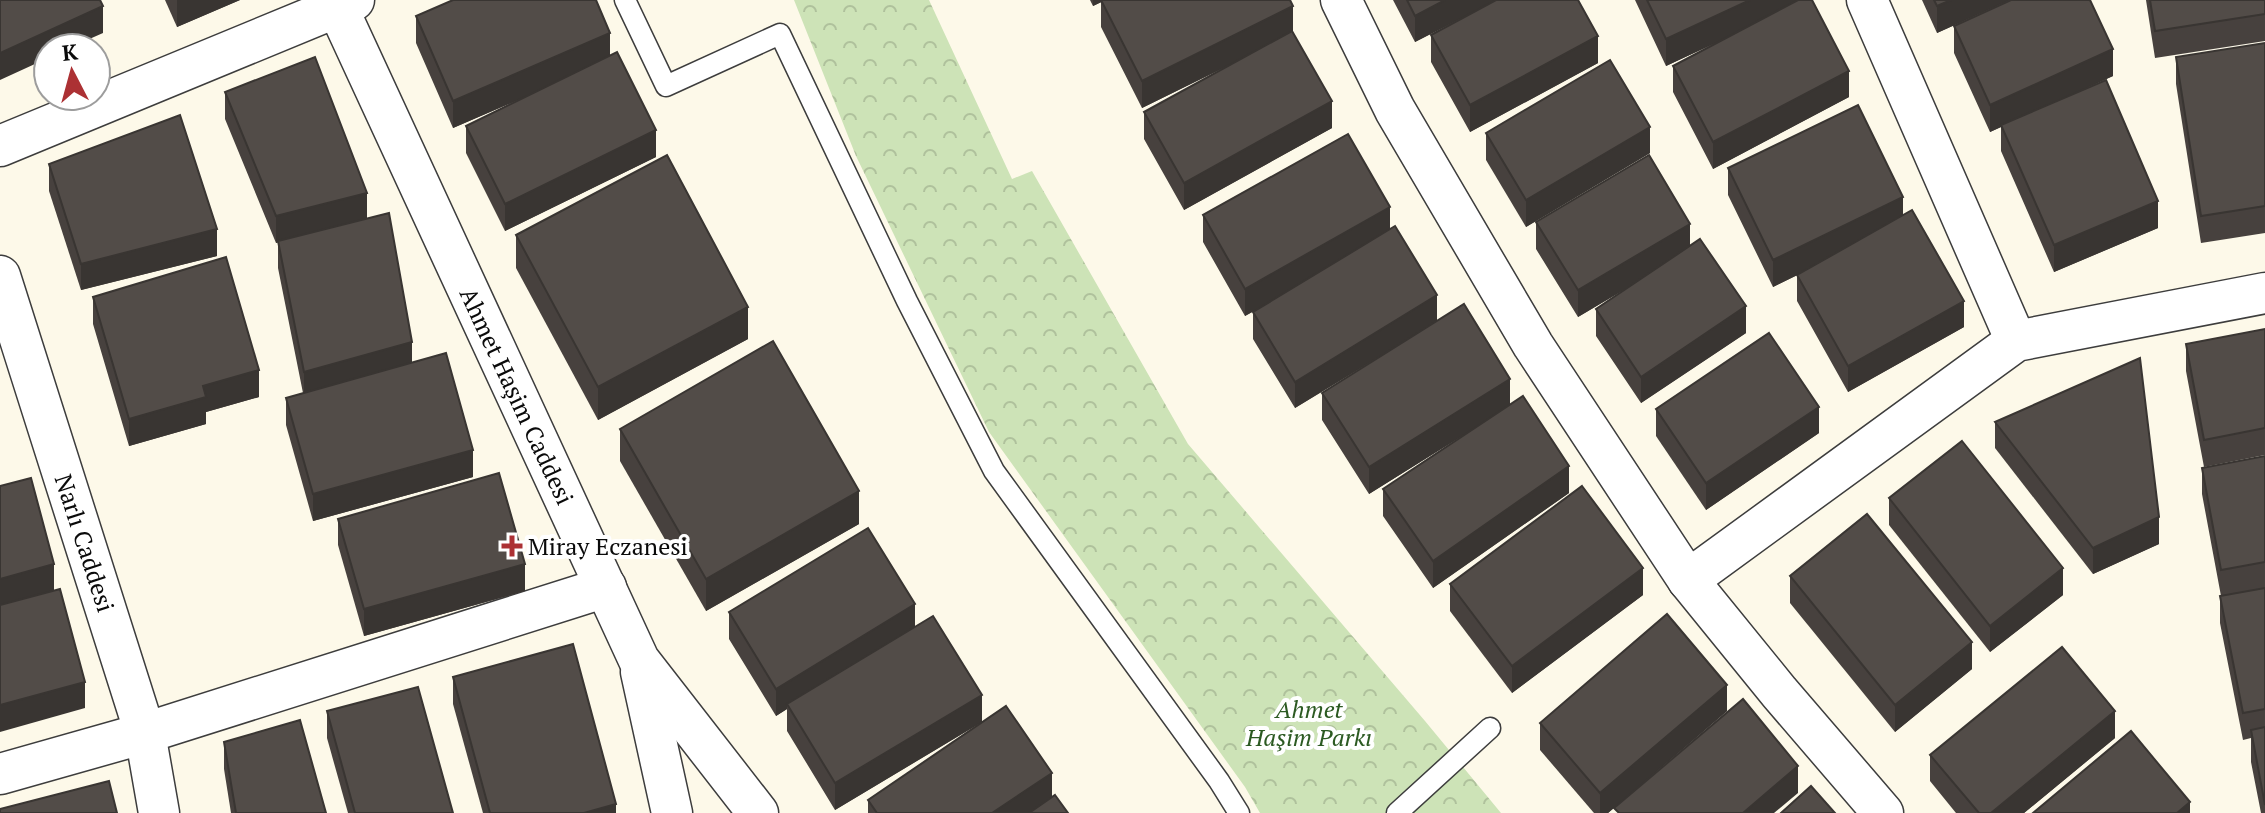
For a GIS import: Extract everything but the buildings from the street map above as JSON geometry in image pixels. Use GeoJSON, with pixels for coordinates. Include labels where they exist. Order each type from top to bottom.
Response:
{"type":"FeatureCollection","features":[{"type":"Feature","properties":{"kind":"street"},"geometry":{"type":"LineString","coordinates":[[1341,0],[1395,110],[1533,345],[1688,580],[1883,813]]}},
{"type":"Feature","properties":{"kind":"street"},"geometry":{"type":"LineString","coordinates":[[1867,0],[2016,341]]}},
{"type":"Feature","properties":{"kind":"street"},"geometry":{"type":"LineString","coordinates":[[0,146],[342,2]]}},
{"type":"Feature","properties":{"kind":"street","name":"Ahmet Haşim Caddesi"},"geometry":{"type":"LineString","coordinates":[[342,2],[639,660],[758,813]]}},
{"type":"Feature","properties":{"kind":"street","name":"Narlı Caddesi"},"geometry":{"type":"LineString","coordinates":[[0,276],[145,733],[159,813]]}},
{"type":"Feature","properties":{"kind":"street"},"geometry":{"type":"LineString","coordinates":[[1688,580],[2016,341],[2265,293]]}},
{"type":"Feature","properties":{"kind":"street"},"geometry":{"type":"LineString","coordinates":[[0,774],[145,733],[606,587]]}},
{"type":"Feature","properties":{"kind":"street"},"geometry":{"type":"LineString","coordinates":[[639,660],[672,813]]}},
{"type":"Feature","properties":{"kind":"lane"},"geometry":{"type":"LineString","coordinates":[[625,0],[666,86],[780,34],[907,301],[994,471],[1239,813]]}},
{"type":"Feature","properties":{"kind":"lane"},"geometry":{"type":"LineString","coordinates":[[1397,813],[1490,728]]}},
{"type":"Feature","properties":{"kind":"green space","name":"Ahmet Haşim Parkı"},"geometry":{"type":"Polygon","coordinates":[[[794,0],[929,0],[1012,179],[1032,171],[1188,444],[1501,813],[1260,813],[1245,787],[989,432],[856,156],[794,0]]]}},
{"type":"Feature","properties":{"kind":"place","name":"Miray Eczanesi"},"geometry":{"type":"Point","coordinates":[512,546]}}]}
